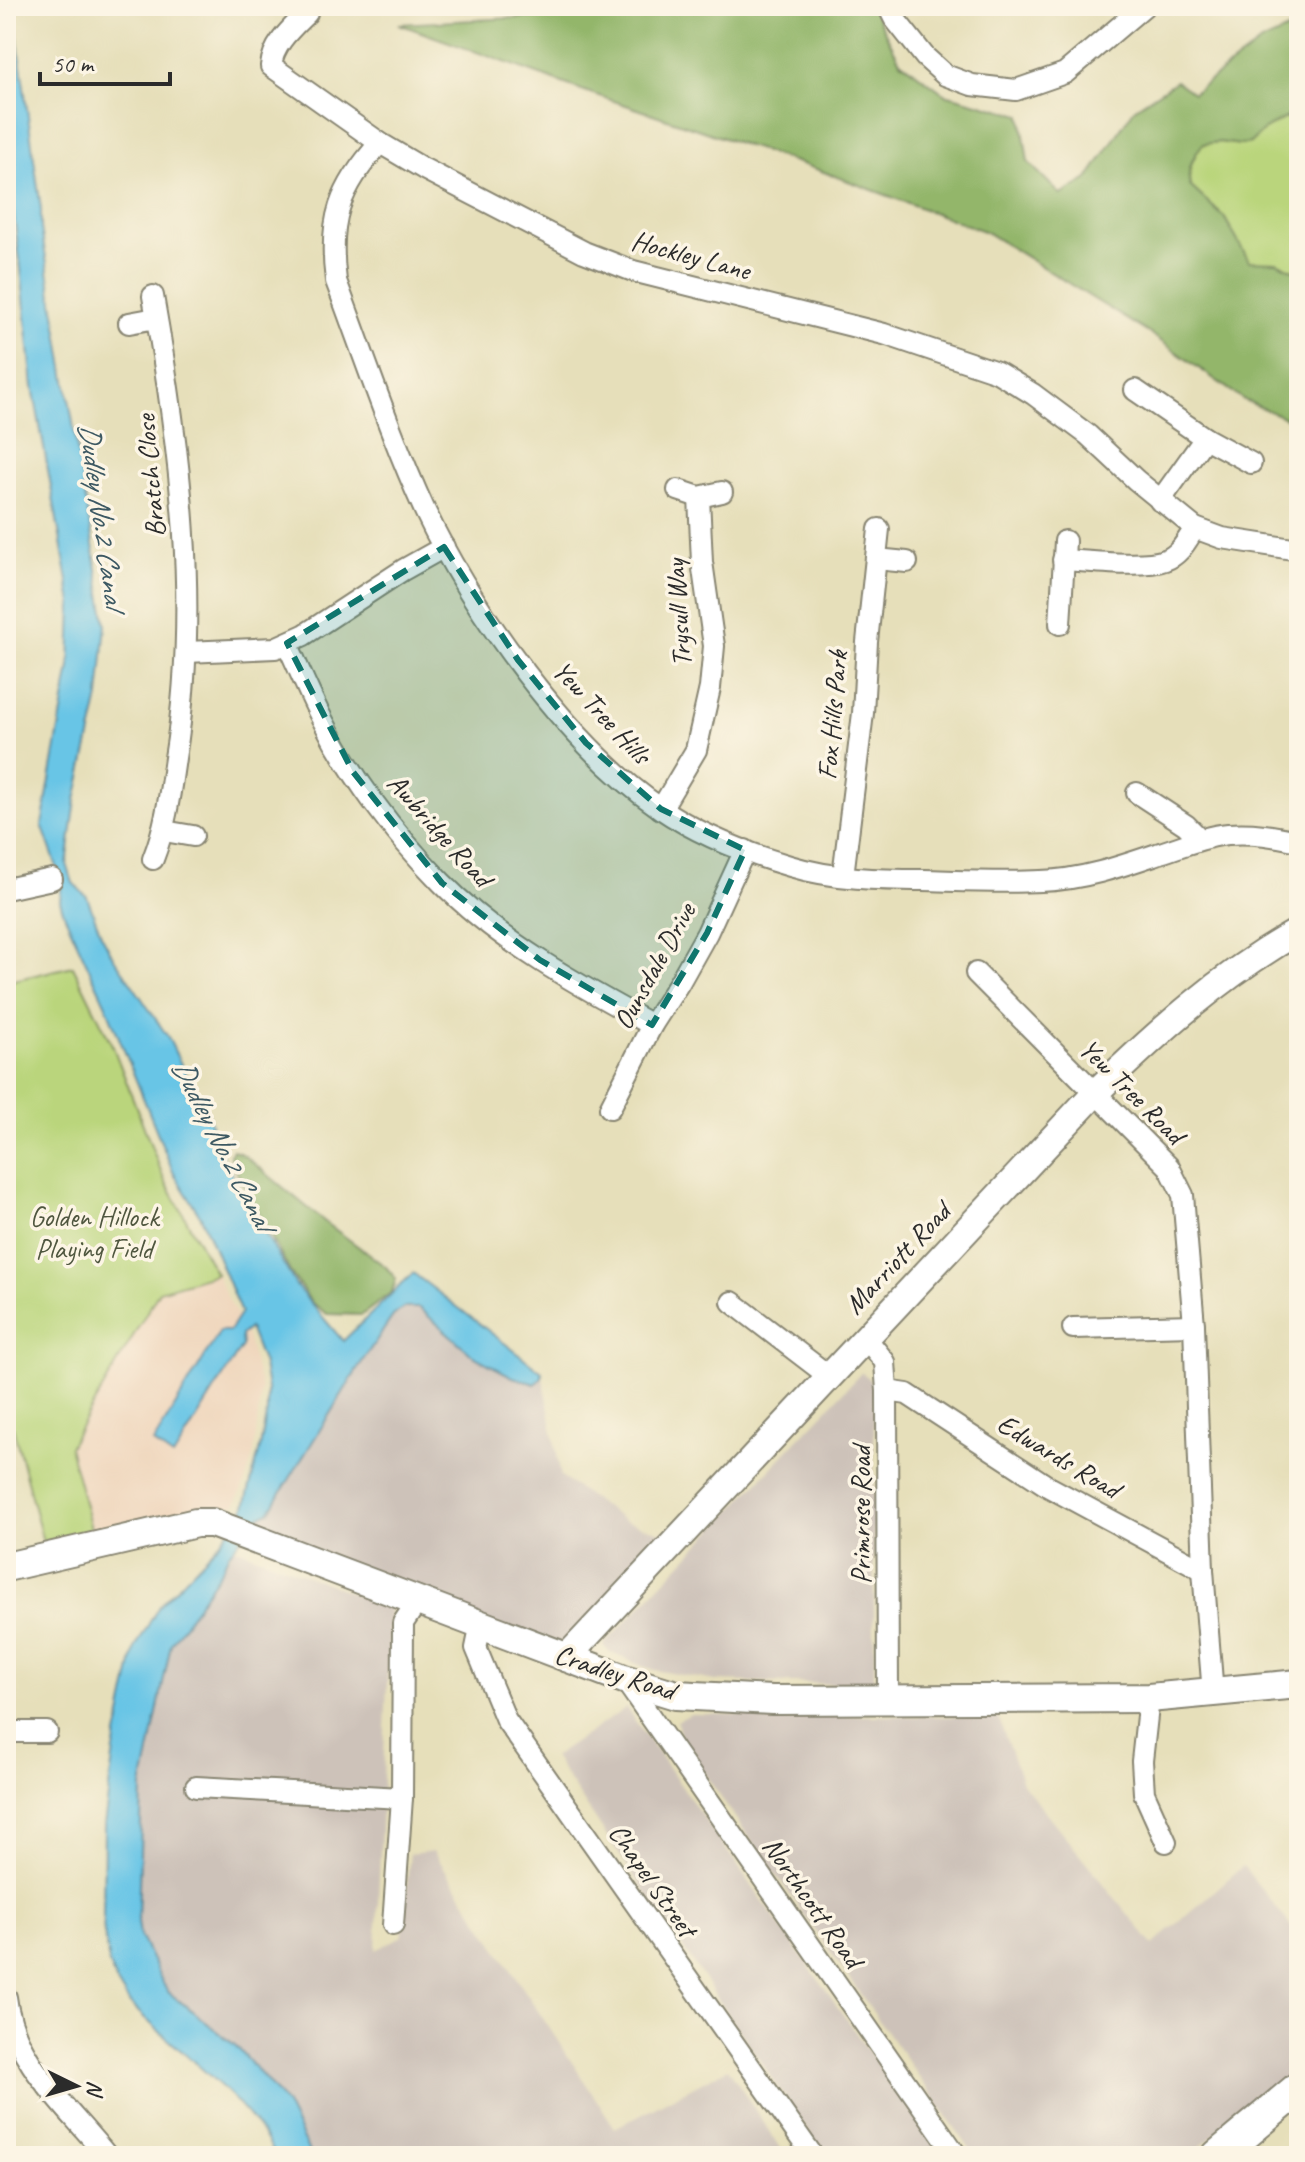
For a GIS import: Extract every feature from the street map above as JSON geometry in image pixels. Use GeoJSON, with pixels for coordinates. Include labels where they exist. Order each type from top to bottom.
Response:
{"type":"FeatureCollection","features":[{"type":"Feature","properties":{"kind":"main road","name":"Cradley Road"},"geometry":{"type":"LineString","coordinates":[[6,1567],[196,1523],[220,1525],[566,1658],[676,1695],[772,1700],[1149,1698],[1299,1684]]}},
{"type":"Feature","properties":{"kind":"main road"},"geometry":{"type":"LineString","coordinates":[[1218,2156],[1299,2088]]}},
{"type":"Feature","properties":{"kind":"street"},"geometry":{"type":"LineString","coordinates":[[888,6],[925,57],[945,75],[972,85],[1016,90],[1065,73],[1144,6]]}},
{"type":"Feature","properties":{"kind":"street","name":"Hockley Lane"},"geometry":{"type":"LineString","coordinates":[[307,13],[280,43],[272,56],[271,66],[380,143],[523,223],[633,271],[884,334],[997,372],[1033,394],[1088,435],[1160,501],[1195,528],[1222,538],[1299,550]]}},
{"type":"Feature","properties":{"kind":"street","name":"Yew Tree Hills"},"geometry":{"type":"LineString","coordinates":[[380,143],[358,168],[337,209],[333,255],[336,281],[405,463],[444,547],[492,624],[557,711],[613,772],[661,809],[703,832],[792,867],[843,876],[968,883],[1081,877],[1200,839],[1251,833],[1299,841]]}},
{"type":"Feature","properties":{"kind":"street","name":"Bratch Close"},"geometry":{"type":"LineString","coordinates":[[153,296],[179,461],[187,652],[183,708],[164,831],[153,859]]}},
{"type":"Feature","properties":{"kind":"street"},"geometry":{"type":"LineString","coordinates":[[129,323],[156,318]]}},
{"type":"Feature","properties":{"kind":"street"},"geometry":{"type":"LineString","coordinates":[[1135,390],[1205,438],[1251,463]]}},
{"type":"Feature","properties":{"kind":"street"},"geometry":{"type":"LineString","coordinates":[[1160,501],[1205,438]]}},
{"type":"Feature","properties":{"kind":"street"},"geometry":{"type":"LineString","coordinates":[[678,490],[699,497],[722,492]]}},
{"type":"Feature","properties":{"kind":"street","name":"Trysull Way"},"geometry":{"type":"LineString","coordinates":[[661,809],[696,750],[710,688],[714,646],[702,562],[699,497]]}},
{"type":"Feature","properties":{"kind":"street"},"geometry":{"type":"LineString","coordinates":[[1060,624],[1064,551],[1151,562],[1167,560],[1181,549],[1195,528]]}},
{"type":"Feature","properties":{"kind":"street","name":"Fox Hills Park"},"geometry":{"type":"LineString","coordinates":[[843,876],[863,713],[879,529]]}},
{"type":"Feature","properties":{"kind":"street"},"geometry":{"type":"LineString","coordinates":[[187,652],[275,648],[304,635],[444,547]]}},
{"type":"Feature","properties":{"kind":"street"},"geometry":{"type":"LineString","coordinates":[[876,559],[907,562]]}},
{"type":"Feature","properties":{"kind":"street","name":"Awbridge Road"},"geometry":{"type":"LineString","coordinates":[[287,643],[320,716],[353,772],[390,822],[442,883],[540,960],[652,1025]]}},
{"type":"Feature","properties":{"kind":"street"},"geometry":{"type":"LineString","coordinates":[[1137,793],[1186,825],[1200,839]]}},
{"type":"Feature","properties":{"kind":"street"},"geometry":{"type":"LineString","coordinates":[[164,831],[193,836]]}},
{"type":"Feature","properties":{"kind":"street","name":"Ounsdale Drive"},"geometry":{"type":"LineString","coordinates":[[610,1108],[652,1025],[707,933],[745,850]]}},
{"type":"Feature","properties":{"kind":"street"},"geometry":{"type":"LineString","coordinates":[[6,889],[52,879]]}},
{"type":"Feature","properties":{"kind":"street","name":"Marriott Road"},"geometry":{"type":"LineString","coordinates":[[566,1658],[1095,1093],[1189,1006],[1260,954],[1299,931]]}},
{"type":"Feature","properties":{"kind":"street","name":"Yew Tree Road"},"geometry":{"type":"LineString","coordinates":[[976,973],[1169,1167],[1183,1195],[1194,1325],[1203,1570],[1213,1694]]}},
{"type":"Feature","properties":{"kind":"street"},"geometry":{"type":"LineString","coordinates":[[732,1302],[830,1377]]}},
{"type":"Feature","properties":{"kind":"street"},"geometry":{"type":"LineString","coordinates":[[1073,1328],[1194,1325]]}},
{"type":"Feature","properties":{"kind":"street","name":"Primrose Road"},"geometry":{"type":"LineString","coordinates":[[866,1338],[885,1362],[887,1391],[888,1698]]}},
{"type":"Feature","properties":{"kind":"street","name":"Edwards Road"},"geometry":{"type":"LineString","coordinates":[[887,1391],[907,1394],[1049,1487],[1203,1570]]}},
{"type":"Feature","properties":{"kind":"street"},"geometry":{"type":"LineString","coordinates":[[393,1925],[402,1798],[403,1623],[417,1602]]}},
{"type":"Feature","properties":{"kind":"street","name":"Chapel Street"},"geometry":{"type":"LineString","coordinates":[[481,1624],[476,1648],[506,1720],[813,2156]]}},
{"type":"Feature","properties":{"kind":"street","name":"Northcott Road"},"geometry":{"type":"LineString","coordinates":[[624,1679],[957,2156]]}},
{"type":"Feature","properties":{"kind":"street"},"geometry":{"type":"LineString","coordinates":[[1149,1698],[1142,1761],[1144,1793],[1166,1842]]}},
{"type":"Feature","properties":{"kind":"street"},"geometry":{"type":"LineString","coordinates":[[6,1732],[47,1732]]}},
{"type":"Feature","properties":{"kind":"street"},"geometry":{"type":"LineString","coordinates":[[196,1787],[402,1798]]}},
{"type":"Feature","properties":{"kind":"street"},"geometry":{"type":"LineString","coordinates":[[6,1997],[6,2006],[23,2051],[40,2077],[107,2156]]}},
{"type":"Feature","properties":{"kind":"highlighted area"},"geometry":{"type":"Polygon","coordinates":[[[444,547],[518,660],[586,743],[661,809],[745,850],[707,933],[652,1025],[540,960],[442,883],[353,772],[287,643],[444,547]]]}},
{"type":"Feature","properties":{"kind":"shaded area"},"geometry":{"type":"Polygon","coordinates":[[[413,1273],[542,1372],[561,1477],[625,1521],[667,1534],[566,1658],[238,1531],[413,1273]]]}},
{"type":"Feature","properties":{"kind":"shaded area"},"geometry":{"type":"Polygon","coordinates":[[[216,1274],[247,1336],[261,1388],[254,1452],[235,1505],[92,1532],[69,1447],[159,1291],[216,1274]]]}},
{"type":"Feature","properties":{"kind":"shaded area"},"geometry":{"type":"Polygon","coordinates":[[[862,1372],[874,1385],[874,1685],[715,1681],[649,1669],[609,1652],[604,1645],[862,1372]]]}},
{"type":"Feature","properties":{"kind":"shaded area"},"geometry":{"type":"Polygon","coordinates":[[[234,1547],[390,1608],[376,1950],[402,1936],[410,1854],[433,1851],[615,2128],[728,2068],[785,2156],[311,2156],[285,2103],[265,2079],[236,2046],[167,1991],[140,1936],[138,1921],[142,1787],[171,1644],[222,1570],[234,1547]]]}},
{"type":"Feature","properties":{"kind":"shaded area"},"geometry":{"type":"Polygon","coordinates":[[[626,1708],[943,2156],[825,2156],[553,1757],[626,1708]]]}},
{"type":"Feature","properties":{"kind":"shaded area"},"geometry":{"type":"Polygon","coordinates":[[[691,1714],[998,1717],[1022,1783],[1153,1945],[1243,1866],[1299,1936],[1299,2065],[1188,2156],[975,2156],[681,1741],[677,1721],[691,1714]]]}},
{"type":"Feature","properties":{"kind":"green space"},"geometry":{"type":"Polygon","coordinates":[[[598,6],[871,6],[900,61],[945,94],[1021,115],[1028,162],[1061,195],[1088,179],[1134,109],[1176,81],[1193,93],[1261,42],[1299,25],[1299,111],[1266,128],[1250,143],[1203,144],[1193,159],[1189,175],[1190,186],[1224,217],[1249,261],[1277,262],[1299,273],[1299,424],[1244,400],[1155,337],[986,232],[813,168],[590,93],[399,24],[552,16],[598,6]]]}},
{"type":"Feature","properties":{"kind":"green space"},"geometry":{"type":"Polygon","coordinates":[[[1299,111],[1299,273],[1280,265],[1249,262],[1224,217],[1190,186],[1189,174],[1196,153],[1203,144],[1250,143],[1266,128],[1299,111]]]}},
{"type":"Feature","properties":{"kind":"green space","name":"Golden Hillock Playing Field"},"geometry":{"type":"Polygon","coordinates":[[[73,966],[113,1047],[164,1179],[216,1274],[159,1291],[69,1447],[92,1532],[43,1542],[13,1427],[6,1427],[6,982],[73,966]]]}},
{"type":"Feature","properties":{"kind":"green space"},"geometry":{"type":"Polygon","coordinates":[[[233,1150],[244,1155],[325,1222],[386,1267],[396,1279],[392,1292],[362,1315],[327,1314],[312,1303],[290,1272],[233,1165],[230,1155],[233,1150]]]}},
{"type":"Feature","properties":{"kind":"water"},"geometry":{"type":"Polygon","coordinates":[[[6,6],[15,6],[41,228],[106,624],[99,697],[76,800],[67,864],[73,883],[87,897],[112,955],[168,1037],[195,1101],[207,1111],[216,1143],[239,1189],[297,1287],[343,1341],[413,1273],[542,1372],[542,1377],[535,1384],[513,1377],[475,1357],[419,1308],[403,1308],[393,1316],[365,1357],[269,1512],[258,1517],[228,1555],[222,1569],[171,1644],[142,1787],[140,1936],[167,1991],[236,2046],[265,2079],[285,2103],[311,2156],[275,2156],[245,2111],[227,2092],[128,2001],[109,1965],[103,1926],[104,1826],[114,1750],[135,1648],[159,1606],[218,1545],[244,1510],[260,1448],[267,1411],[267,1389],[263,1364],[249,1328],[241,1335],[242,1346],[173,1457],[153,1443],[220,1331],[229,1331],[241,1313],[201,1217],[174,1174],[105,1003],[64,914],[60,901],[62,881],[42,825],[70,667],[72,603],[33,387],[6,161],[6,6]]]}},
{"type":"Feature","properties":{"kind":"water label","name":"Dudley No.2 Canal"},"geometry":{"type":"Point","coordinates":[102,515]}},
{"type":"Feature","properties":{"kind":"water label","name":"Dudley No.2 Canal"},"geometry":{"type":"Point","coordinates":[223,1144]}}]}
